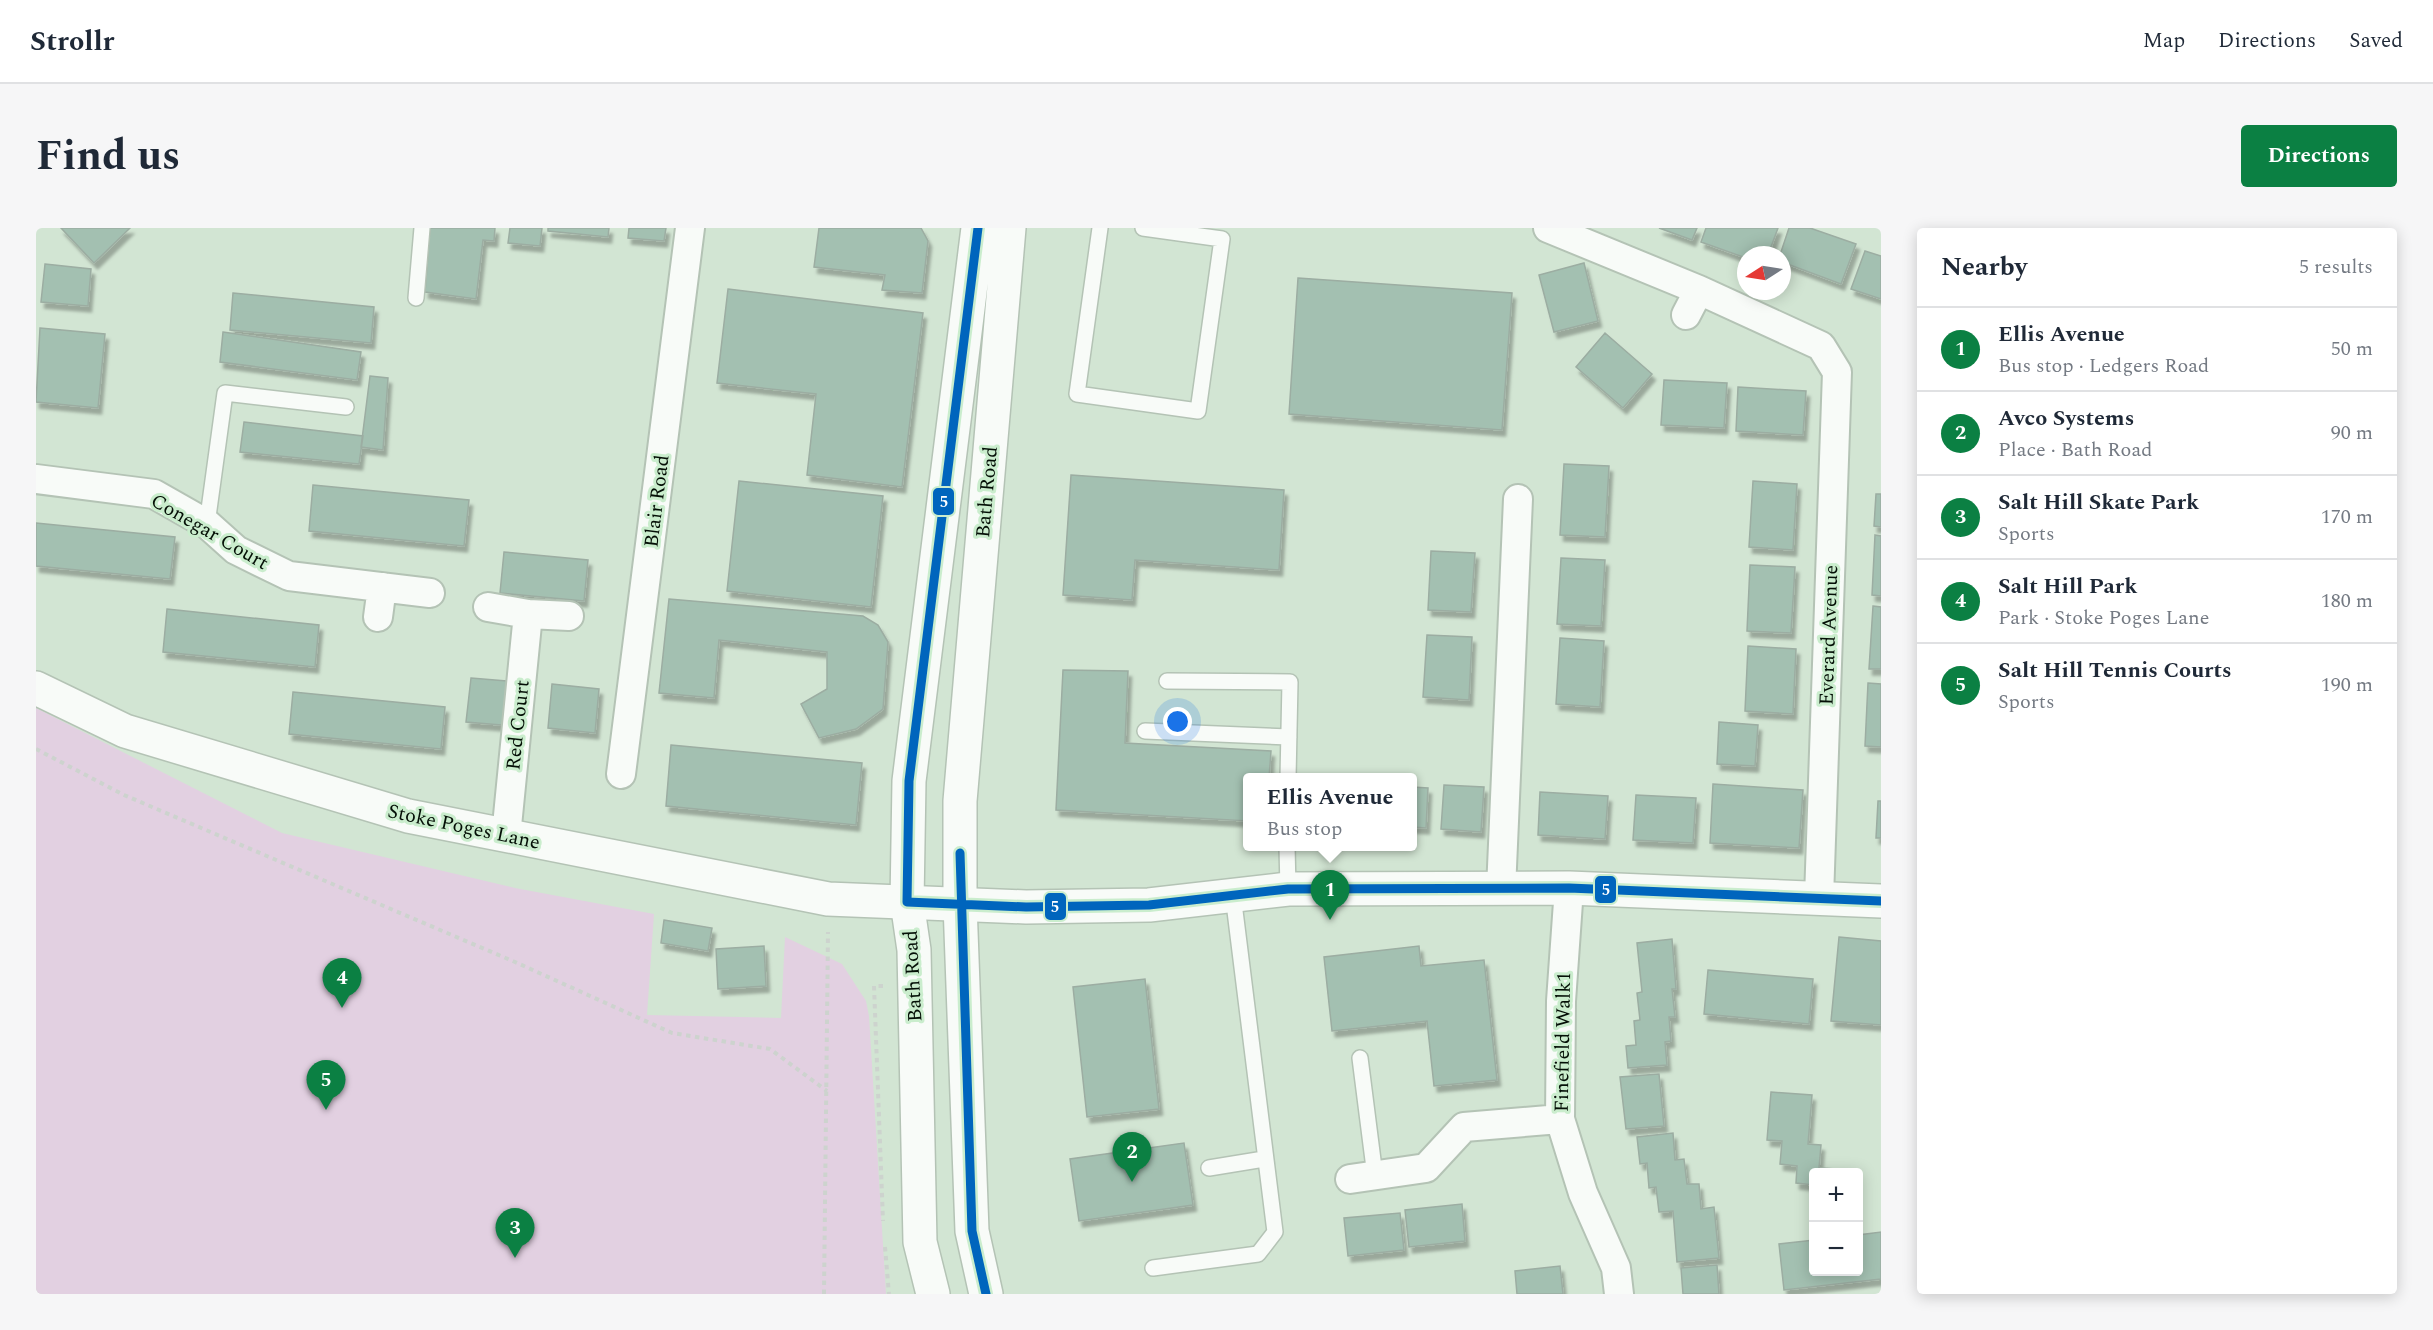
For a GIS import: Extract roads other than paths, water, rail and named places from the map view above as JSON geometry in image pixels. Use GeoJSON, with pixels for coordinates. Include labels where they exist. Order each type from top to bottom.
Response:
{"type":"FeatureCollection","features":[{"type":"Feature","properties":{"kind":"main road","name":"Bath Road"},"geometry":{"type":"LineString","coordinates":[[933,1294],[920,1242],[914,950],[907,902],[909,781],[978,228]]}},
{"type":"Feature","properties":{"kind":"main road","name":"Bath Road"},"geometry":{"type":"LineString","coordinates":[[987,1294],[972,1230],[960,904],[960,801],[1009,228]]}},
{"type":"Feature","properties":{"kind":"main road","name":"Stoke Poges Lane"},"geometry":{"type":"LineString","coordinates":[[36,688],[125,731],[408,816],[828,899],[1026,907],[1149,905],[1288,890],[1569,888],[1881,901]]}},
{"type":"Feature","properties":{"kind":"street","name":"Blair Road"},"geometry":{"type":"LineString","coordinates":[[621,774],[690,228]]}},
{"type":"Feature","properties":{"kind":"street","name":"Everard Avenue"},"geometry":{"type":"LineString","coordinates":[[1548,228],[1693,303],[1821,346],[1837,372],[1819,898]]}},
{"type":"Feature","properties":{"kind":"street","name":"Conegar Court"},"geometry":{"type":"LineString","coordinates":[[36,479],[154,494],[207,524],[236,550],[289,576],[430,593]]}},
{"type":"Feature","properties":{"kind":"street"},"geometry":{"type":"LineString","coordinates":[[1501,890],[1518,499]]}},
{"type":"Feature","properties":{"kind":"street"},"geometry":{"type":"LineString","coordinates":[[378,617],[382,587]]}},
{"type":"Feature","properties":{"kind":"street"},"geometry":{"type":"LineString","coordinates":[[488,607],[528,614],[569,616]]}},
{"type":"Feature","properties":{"kind":"street","name":"Red Court"},"geometry":{"type":"LineString","coordinates":[[506,836],[528,614]]}},
{"type":"Feature","properties":{"kind":"street","name":"Finefield Walk1"},"geometry":{"type":"LineString","coordinates":[[1569,888],[1561,1001],[1560,1119],[1584,1193],[1616,1268],[1619,1294]]}},
{"type":"Feature","properties":{"kind":"street"},"geometry":{"type":"LineString","coordinates":[[1363,1178],[1425,1168],[1464,1127],[1560,1119]]}},
{"type":"Feature","properties":{"kind":"lane"},"geometry":{"type":"LineString","coordinates":[[416,298],[422,228]]}},
{"type":"Feature","properties":{"kind":"lane"},"geometry":{"type":"LineString","coordinates":[[1100,228],[1077,393],[1198,411],[1222,239],[1143,228]]}},
{"type":"Feature","properties":{"kind":"lane"},"geometry":{"type":"LineString","coordinates":[[207,524],[217,411],[225,393],[346,407]]}},
{"type":"Feature","properties":{"kind":"lane"},"geometry":{"type":"LineString","coordinates":[[1167,681],[1290,682],[1288,773]]}},
{"type":"Feature","properties":{"kind":"lane"},"geometry":{"type":"LineString","coordinates":[[1144,731],[1289,737]]}},
{"type":"Feature","properties":{"kind":"lane"},"geometry":{"type":"LineString","coordinates":[[1287,851],[1288,890]]}},
{"type":"Feature","properties":{"kind":"lane"},"geometry":{"type":"LineString","coordinates":[[1153,1268],[1258,1254],[1275,1232],[1264,1159],[1233,895]]}},
{"type":"Feature","properties":{"kind":"lane"},"geometry":{"type":"LineString","coordinates":[[1360,1058],[1363,1178]]}},
{"type":"Feature","properties":{"kind":"lane"},"geometry":{"type":"LineString","coordinates":[[1209,1168],[1264,1159]]}},
{"type":"Feature","properties":{"kind":"place","name":"Ellis Avenue"},"geometry":{"type":"Point","coordinates":[1330,920]}},
{"type":"Feature","properties":{"kind":"place","name":"Salt Hill Park"},"geometry":{"type":"Point","coordinates":[342,1008]}},
{"type":"Feature","properties":{"kind":"place","name":"Salt Hill Tennis Courts"},"geometry":{"type":"Point","coordinates":[326,1110]}},
{"type":"Feature","properties":{"kind":"place","name":"Avco Systems"},"geometry":{"type":"Point","coordinates":[1132,1182]}},
{"type":"Feature","properties":{"kind":"place","name":"Salt Hill Skate Park"},"geometry":{"type":"Point","coordinates":[515,1258]}}]}
